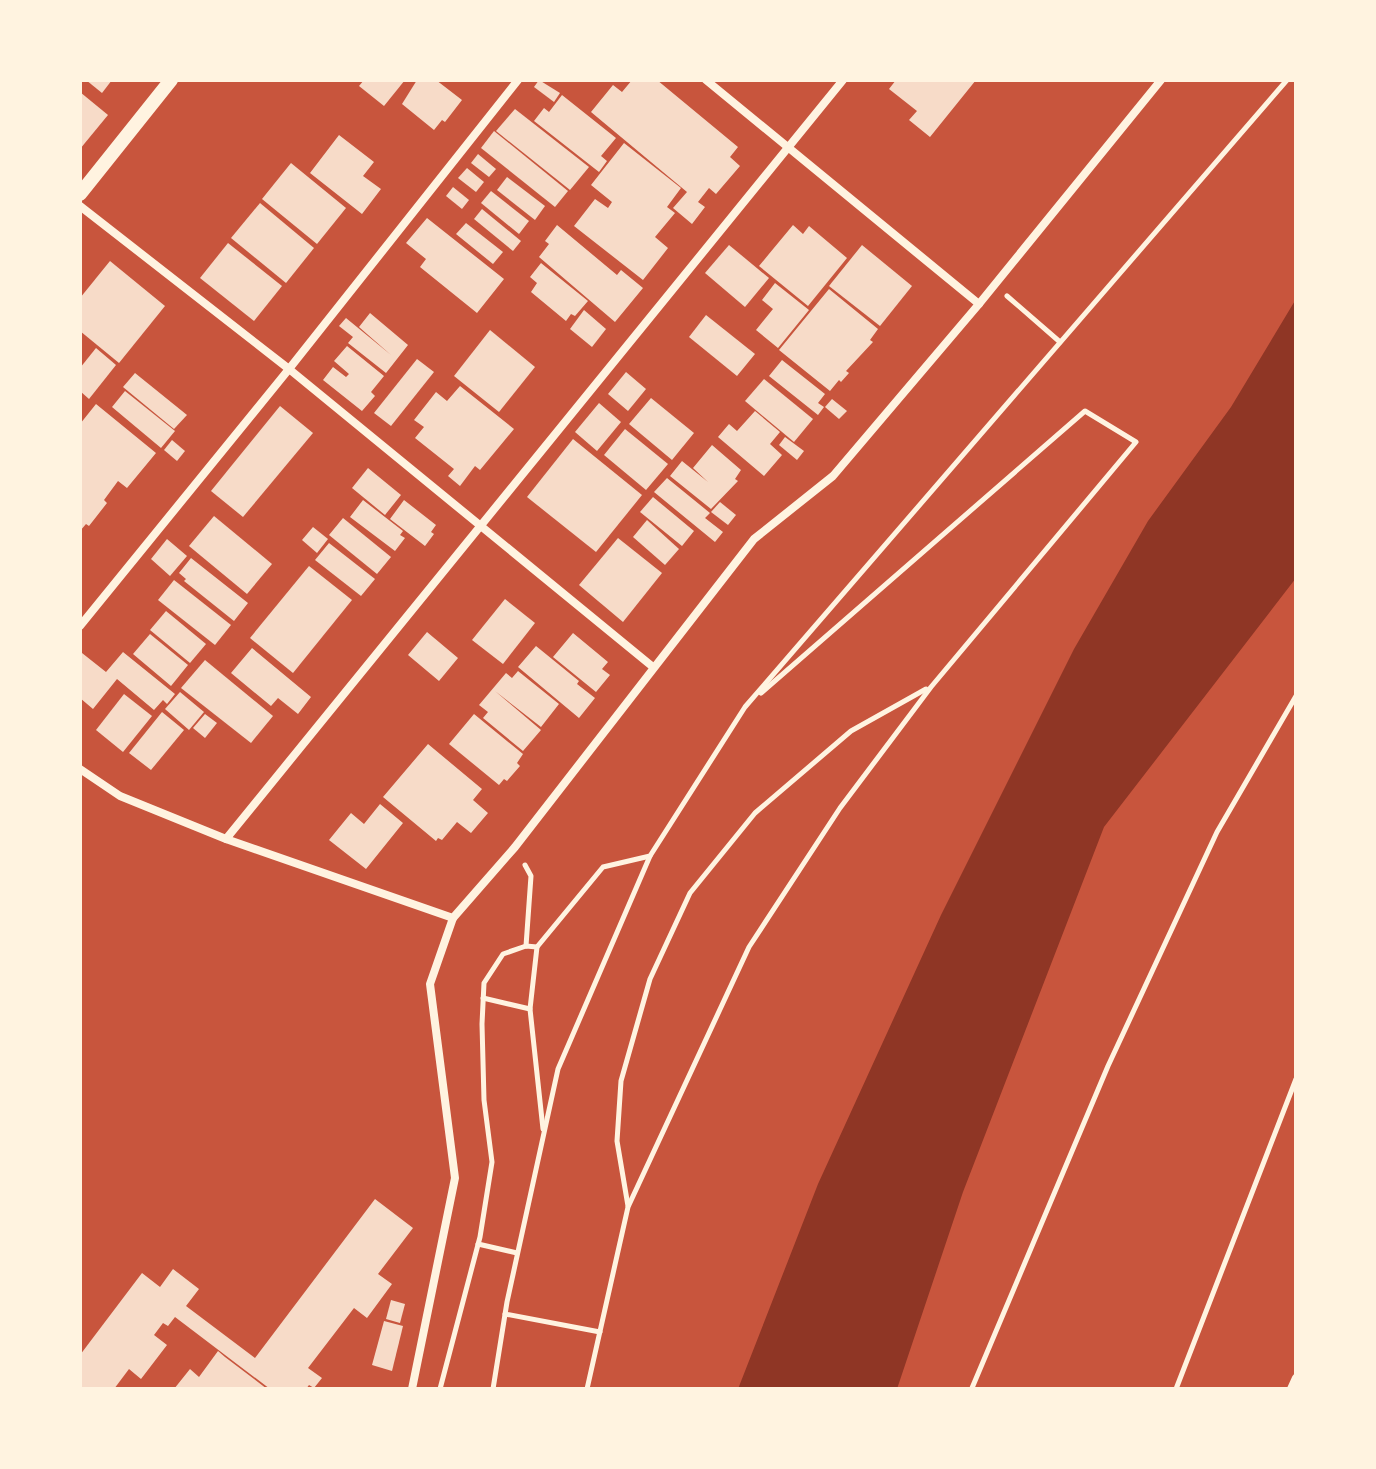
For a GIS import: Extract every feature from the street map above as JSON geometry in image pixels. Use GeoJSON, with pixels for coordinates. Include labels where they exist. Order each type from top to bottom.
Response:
{"type":"FeatureCollection","features":[{"type":"Feature","properties":{"kind":"street"},"geometry":{"type":"LineString","coordinates":[[80,194],[171,80]]}},
{"type":"Feature","properties":{"kind":"street"},"geometry":{"type":"LineString","coordinates":[[80,626],[518,80]]}},
{"type":"Feature","properties":{"kind":"street"},"geometry":{"type":"LineString","coordinates":[[706,80],[979,304]]}},
{"type":"Feature","properties":{"kind":"street"},"geometry":{"type":"LineString","coordinates":[[226,839],[843,80]]}},
{"type":"Feature","properties":{"kind":"street"},"geometry":{"type":"LineString","coordinates":[[412,1389],[455,1178],[430,984],[453,918],[515,847],[754,539],[833,476],[979,304],[1161,80]]}},
{"type":"Feature","properties":{"kind":"street"},"geometry":{"type":"LineString","coordinates":[[80,206],[289,369],[653,667]]}},
{"type":"Feature","properties":{"kind":"street"},"geometry":{"type":"LineString","coordinates":[[80,769],[120,796],[226,839],[453,918]]}},
{"type":"Feature","properties":{"kind":"street"},"geometry":{"type":"LineString","coordinates":[[1291,1389],[1296,1378]]}},
{"type":"Feature","properties":{"kind":"path"},"geometry":{"type":"LineString","coordinates":[[493,1389],[517,1253],[558,1069],[650,856],[745,707],[1287,80]]}},
{"type":"Feature","properties":{"kind":"path"},"geometry":{"type":"LineString","coordinates":[[994,285],[1060,342]]}},
{"type":"Feature","properties":{"kind":"path"},"geometry":{"type":"LineString","coordinates":[[587,1389],[628,1207],[749,947],[840,808],[931,687],[1136,442],[1085,411],[745,707]]}},
{"type":"Feature","properties":{"kind":"path"},"geometry":{"type":"LineString","coordinates":[[628,1207],[617,1141],[621,1081],[650,979],[690,893],[755,813],[851,731],[931,687]]}},
{"type":"Feature","properties":{"kind":"path"},"geometry":{"type":"LineString","coordinates":[[972,1389],[1108,1066],[1217,832],[1296,696]]}},
{"type":"Feature","properties":{"kind":"path"},"geometry":{"type":"LineString","coordinates":[[515,847],[531,876],[526,946]]}},
{"type":"Feature","properties":{"kind":"path"},"geometry":{"type":"LineString","coordinates":[[544,1134],[530,1009],[537,947],[603,867],[650,856]]}},
{"type":"Feature","properties":{"kind":"path"},"geometry":{"type":"LineString","coordinates":[[440,1389],[478,1244],[492,1162],[484,1100],[484,983],[503,954],[526,946],[537,947]]}},
{"type":"Feature","properties":{"kind":"path"},"geometry":{"type":"LineString","coordinates":[[483,998],[530,1009]]}},
{"type":"Feature","properties":{"kind":"path"},"geometry":{"type":"LineString","coordinates":[[1176,1389],[1296,1079]]}},
{"type":"Feature","properties":{"kind":"path"},"geometry":{"type":"LineString","coordinates":[[478,1244],[517,1253]]}},
{"type":"Feature","properties":{"kind":"path"},"geometry":{"type":"LineString","coordinates":[[505,1314],[600,1332]]}},
{"type":"Feature","properties":{"kind":"shaded area"},"geometry":{"type":"Polygon","coordinates":[[[1296,299],[1296,578],[1104,827],[963,1192],[897,1389],[738,1389],[818,1184],[941,915],[1074,649],[1148,521],[1231,407],[1296,299]]]}},
{"type":"Feature","properties":{"kind":"building"},"geometry":{"type":"Polygon","coordinates":[[[86,80],[112,80],[102,93],[86,80]]]}},
{"type":"Feature","properties":{"kind":"building"},"geometry":{"type":"Polygon","coordinates":[[[364,80],[405,80],[384,106],[359,86],[364,80]]]}},
{"type":"Feature","properties":{"kind":"building"},"geometry":{"type":"Polygon","coordinates":[[[417,80],[436,80],[462,100],[445,122],[442,120],[434,130],[402,104],[417,80]]]}},
{"type":"Feature","properties":{"kind":"building"},"geometry":{"type":"Polygon","coordinates":[[[539,80],[560,93],[554,102],[534,87],[539,80]]]}},
{"type":"Feature","properties":{"kind":"building"},"geometry":{"type":"Polygon","coordinates":[[[632,80],[657,80],[738,147],[730,157],[740,166],[716,194],[709,188],[698,202],[705,207],[692,224],[673,208],[687,192],[591,112],[613,85],[622,92],[632,80]]]}},
{"type":"Feature","properties":{"kind":"building"},"geometry":{"type":"Polygon","coordinates":[[[896,80],[976,80],[930,137],[909,120],[917,111],[889,89],[896,80]]]}},
{"type":"Feature","properties":{"kind":"building"},"geometry":{"type":"Polygon","coordinates":[[[80,92],[108,115],[80,149],[80,92]]]}},
{"type":"Feature","properties":{"kind":"building"},"geometry":{"type":"Polygon","coordinates":[[[562,95],[616,138],[601,156],[607,161],[599,172],[534,121],[544,108],[549,112],[562,95]]]}},
{"type":"Feature","properties":{"kind":"building"},"geometry":{"type":"Polygon","coordinates":[[[515,109],[589,167],[570,190],[496,131],[515,109]]]}},
{"type":"Feature","properties":{"kind":"building"},"geometry":{"type":"Polygon","coordinates":[[[494,131],[568,191],[555,207],[481,148],[494,131]]]}},
{"type":"Feature","properties":{"kind":"building"},"geometry":{"type":"Polygon","coordinates":[[[339,135],[374,162],[363,176],[381,189],[362,214],[310,173],[339,135]]]}},
{"type":"Feature","properties":{"kind":"building"},"geometry":{"type":"Polygon","coordinates":[[[624,143],[681,188],[667,207],[675,213],[655,237],[668,248],[643,280],[574,226],[595,199],[608,208],[612,202],[591,185],[624,143]]]}},
{"type":"Feature","properties":{"kind":"building"},"geometry":{"type":"Polygon","coordinates":[[[478,154],[496,169],[489,177],[471,163],[478,154]]]}},
{"type":"Feature","properties":{"kind":"building"},"geometry":{"type":"Polygon","coordinates":[[[291,163],[346,208],[317,244],[262,199],[291,163]]]}},
{"type":"Feature","properties":{"kind":"building"},"geometry":{"type":"Polygon","coordinates":[[[467,168],[484,182],[476,192],[458,178],[467,168]]]}},
{"type":"Feature","properties":{"kind":"building"},"geometry":{"type":"Polygon","coordinates":[[[507,177],[545,206],[535,220],[497,190],[507,177]]]}},
{"type":"Feature","properties":{"kind":"building"},"geometry":{"type":"Polygon","coordinates":[[[453,187],[469,200],[462,209],[446,196],[453,187]]]}},
{"type":"Feature","properties":{"kind":"building"},"geometry":{"type":"Polygon","coordinates":[[[491,191],[529,221],[519,234],[481,203],[491,191]]]}},
{"type":"Feature","properties":{"kind":"building"},"geometry":{"type":"Polygon","coordinates":[[[260,203],[314,248],[286,283],[231,238],[260,203]]]}},
{"type":"Feature","properties":{"kind":"building"},"geometry":{"type":"Polygon","coordinates":[[[482,209],[521,241],[513,251],[474,219],[482,209]]]}},
{"type":"Feature","properties":{"kind":"building"},"geometry":{"type":"Polygon","coordinates":[[[427,218],[504,279],[477,313],[420,267],[426,259],[406,243],[427,218]]]}},
{"type":"Feature","properties":{"kind":"building"},"geometry":{"type":"Polygon","coordinates":[[[466,223],[503,252],[493,264],[456,234],[466,223]]]}},
{"type":"Feature","properties":{"kind":"building"},"geometry":{"type":"Polygon","coordinates":[[[557,225],[617,275],[621,270],[643,288],[615,322],[539,257],[549,244],[545,241],[557,225]]]}},
{"type":"Feature","properties":{"kind":"building"},"geometry":{"type":"Polygon","coordinates":[[[793,225],[803,234],[809,226],[847,258],[808,306],[759,266],[793,225]]]}},
{"type":"Feature","properties":{"kind":"building"},"geometry":{"type":"Polygon","coordinates":[[[228,243],[282,286],[254,321],[200,278],[228,243]]]}},
{"type":"Feature","properties":{"kind":"building"},"geometry":{"type":"Polygon","coordinates":[[[729,245],[769,278],[745,307],[705,273],[729,245]]]}},
{"type":"Feature","properties":{"kind":"building"},"geometry":{"type":"Polygon","coordinates":[[[862,245],[912,286],[880,326],[829,286],[862,245]]]}},
{"type":"Feature","properties":{"kind":"building"},"geometry":{"type":"Polygon","coordinates":[[[110,261],[165,306],[119,363],[80,331],[80,298],[110,261]]]}},
{"type":"Feature","properties":{"kind":"building"},"geometry":{"type":"Polygon","coordinates":[[[541,263],[588,301],[566,321],[531,292],[537,283],[530,277],[541,263]]]}},
{"type":"Feature","properties":{"kind":"building"},"geometry":{"type":"Polygon","coordinates":[[[775,283],[809,310],[778,348],[756,330],[773,309],[762,300],[775,283]]]}},
{"type":"Feature","properties":{"kind":"building"},"geometry":{"type":"Polygon","coordinates":[[[829,289],[878,329],[870,340],[873,342],[846,371],[849,373],[830,391],[779,350],[829,289]]]}},
{"type":"Feature","properties":{"kind":"building"},"geometry":{"type":"Polygon","coordinates":[[[584,310],[606,329],[592,347],[570,329],[584,310]]]}},
{"type":"Feature","properties":{"kind":"building"},"geometry":{"type":"Polygon","coordinates":[[[370,313],[408,345],[386,373],[348,343],[353,337],[339,326],[346,318],[391,355],[359,327],[370,313]]]}},
{"type":"Feature","properties":{"kind":"building"},"geometry":{"type":"Polygon","coordinates":[[[706,315],[755,354],[737,376],[689,337],[706,315]]]}},
{"type":"Feature","properties":{"kind":"building"},"geometry":{"type":"Polygon","coordinates":[[[490,330],[535,367],[499,412],[454,376],[490,330]]]}},
{"type":"Feature","properties":{"kind":"building"},"geometry":{"type":"Polygon","coordinates":[[[347,346],[384,376],[371,392],[375,396],[362,411],[323,380],[333,367],[346,377],[349,374],[334,361],[347,346]]]}},
{"type":"Feature","properties":{"kind":"building"},"geometry":{"type":"Polygon","coordinates":[[[96,348],[116,365],[89,399],[80,391],[80,368],[96,348]]]}},
{"type":"Feature","properties":{"kind":"building"},"geometry":{"type":"Polygon","coordinates":[[[417,359],[434,372],[391,426],[374,413],[417,359]]]}},
{"type":"Feature","properties":{"kind":"building"},"geometry":{"type":"Polygon","coordinates":[[[782,360],[825,394],[818,403],[824,407],[818,415],[769,376],[782,360]]]}},
{"type":"Feature","properties":{"kind":"building"},"geometry":{"type":"Polygon","coordinates":[[[626,372],[646,389],[628,411],[608,394],[626,372]]]}},
{"type":"Feature","properties":{"kind":"building"},"geometry":{"type":"Polygon","coordinates":[[[135,373],[187,415],[174,429],[123,387],[135,373]]]}},
{"type":"Feature","properties":{"kind":"building"},"geometry":{"type":"Polygon","coordinates":[[[764,379],[813,419],[794,442],[745,401],[764,379]]]}},
{"type":"Feature","properties":{"kind":"building"},"geometry":{"type":"Polygon","coordinates":[[[460,386],[514,429],[480,470],[475,466],[460,486],[448,476],[454,469],[415,438],[424,427],[414,420],[436,392],[447,401],[460,386]]]}},
{"type":"Feature","properties":{"kind":"building"},"geometry":{"type":"Polygon","coordinates":[[[125,391],[175,431],[161,448],[112,407],[125,391]]]}},
{"type":"Feature","properties":{"kind":"building"},"geometry":{"type":"Polygon","coordinates":[[[651,398],[694,433],[672,460],[629,424],[651,398]]]}},
{"type":"Feature","properties":{"kind":"building"},"geometry":{"type":"Polygon","coordinates":[[[832,399],[847,411],[839,419],[825,407],[832,399]]]}},
{"type":"Feature","properties":{"kind":"building"},"geometry":{"type":"Polygon","coordinates":[[[599,403],[621,422],[597,451],[575,432],[599,403]]]}},
{"type":"Feature","properties":{"kind":"building"},"geometry":{"type":"Polygon","coordinates":[[[96,404],[156,453],[127,488],[118,481],[104,500],[107,503],[89,526],[86,524],[80,531],[80,424],[96,404]]]}},
{"type":"Feature","properties":{"kind":"building"},"geometry":{"type":"Polygon","coordinates":[[[280,406],[313,433],[243,517],[211,491],[280,406]]]}},
{"type":"Feature","properties":{"kind":"building"},"geometry":{"type":"Polygon","coordinates":[[[755,411],[780,432],[770,444],[782,455],[764,476],[718,437],[729,424],[737,431],[755,411]]]}},
{"type":"Feature","properties":{"kind":"building"},"geometry":{"type":"Polygon","coordinates":[[[625,429],[668,464],[646,490],[604,455],[625,429]]]}},
{"type":"Feature","properties":{"kind":"building"},"geometry":{"type":"Polygon","coordinates":[[[785,437],[804,451],[797,460],[779,445],[785,437]]]}},
{"type":"Feature","properties":{"kind":"building"},"geometry":{"type":"Polygon","coordinates":[[[573,439],[642,495],[596,552],[527,497],[573,439]]]}},
{"type":"Feature","properties":{"kind":"building"},"geometry":{"type":"Polygon","coordinates":[[[172,440],[185,451],[177,461],[164,450],[172,440]]]}},
{"type":"Feature","properties":{"kind":"building"},"geometry":{"type":"Polygon","coordinates":[[[712,445],[741,470],[735,479],[738,481],[711,509],[670,476],[682,461],[708,482],[693,468],[712,445]]]}},
{"type":"Feature","properties":{"kind":"building"},"geometry":{"type":"Polygon","coordinates":[[[368,468],[401,495],[385,515],[352,488],[368,468]]]}},
{"type":"Feature","properties":{"kind":"building"},"geometry":{"type":"Polygon","coordinates":[[[667,478],[710,513],[705,518],[723,532],[715,542],[654,492],[667,478]]]}},
{"type":"Feature","properties":{"kind":"building"},"geometry":{"type":"Polygon","coordinates":[[[653,497],[694,531],[682,546],[640,512],[653,497]]]}},
{"type":"Feature","properties":{"kind":"building"},"geometry":{"type":"Polygon","coordinates":[[[363,500],[403,531],[400,535],[405,538],[395,551],[350,517],[363,500]]]}},
{"type":"Feature","properties":{"kind":"building"},"geometry":{"type":"Polygon","coordinates":[[[404,500],[436,525],[431,532],[434,534],[425,546],[390,519],[404,500]]]}},
{"type":"Feature","properties":{"kind":"building"},"geometry":{"type":"Polygon","coordinates":[[[720,502],[736,515],[728,525],[711,512],[720,502]]]}},
{"type":"Feature","properties":{"kind":"building"},"geometry":{"type":"Polygon","coordinates":[[[214,516],[272,564],[247,594],[189,546],[214,516]]]}},
{"type":"Feature","properties":{"kind":"building"},"geometry":{"type":"Polygon","coordinates":[[[343,518],[391,557],[377,574],[329,535],[343,518]]]}},
{"type":"Feature","properties":{"kind":"building"},"geometry":{"type":"Polygon","coordinates":[[[647,520],[679,549],[665,565],[633,537],[647,520]]]}},
{"type":"Feature","properties":{"kind":"building"},"geometry":{"type":"Polygon","coordinates":[[[313,527],[328,539],[317,553],[302,540],[313,527]]]}},
{"type":"Feature","properties":{"kind":"building"},"geometry":{"type":"Polygon","coordinates":[[[618,538],[662,573],[623,622],[579,585],[618,538]]]}},
{"type":"Feature","properties":{"kind":"building"},"geometry":{"type":"Polygon","coordinates":[[[167,539],[187,556],[170,576],[151,559],[167,539]]]}},
{"type":"Feature","properties":{"kind":"building"},"geometry":{"type":"Polygon","coordinates":[[[329,543],[375,579],[361,596],[315,560],[329,543]]]}},
{"type":"Feature","properties":{"kind":"building"},"geometry":{"type":"Polygon","coordinates":[[[191,558],[248,603],[234,621],[184,581],[186,579],[179,573],[191,558]]]}},
{"type":"Feature","properties":{"kind":"building"},"geometry":{"type":"Polygon","coordinates":[[[309,566],[352,600],[293,673],[250,638],[309,566]]]}},
{"type":"Feature","properties":{"kind":"building"},"geometry":{"type":"Polygon","coordinates":[[[174,580],[231,625],[215,645],[158,600],[174,580]]]}},
{"type":"Feature","properties":{"kind":"building"},"geometry":{"type":"Polygon","coordinates":[[[505,599],[535,623],[503,664],[472,640],[505,599]]]}},
{"type":"Feature","properties":{"kind":"building"},"geometry":{"type":"Polygon","coordinates":[[[166,611],[206,644],[190,663],[150,630],[166,611]]]}},
{"type":"Feature","properties":{"kind":"building"},"geometry":{"type":"Polygon","coordinates":[[[427,632],[458,658],[439,681],[408,655],[427,632]]]}},
{"type":"Feature","properties":{"kind":"building"},"geometry":{"type":"Polygon","coordinates":[[[573,633],[608,662],[602,669],[610,675],[596,692],[553,657],[573,633]]]}},
{"type":"Feature","properties":{"kind":"building"},"geometry":{"type":"Polygon","coordinates":[[[150,634],[188,665],[171,686],[133,654],[150,634]]]}},
{"type":"Feature","properties":{"kind":"building"},"geometry":{"type":"Polygon","coordinates":[[[536,646],[595,698],[579,718],[518,667],[536,646]]]}},
{"type":"Feature","properties":{"kind":"building"},"geometry":{"type":"Polygon","coordinates":[[[252,648],[311,697],[298,714],[278,698],[271,706],[231,673],[252,648]]]}},
{"type":"Feature","properties":{"kind":"building"},"geometry":{"type":"Polygon","coordinates":[[[123,652],[175,694],[167,704],[163,700],[154,710],[117,679],[93,709],[80,698],[82,653],[106,672],[123,652]]]}},
{"type":"Feature","properties":{"kind":"building"},"geometry":{"type":"Polygon","coordinates":[[[205,660],[273,716],[251,743],[181,688],[205,660]]]}},
{"type":"Feature","properties":{"kind":"building"},"geometry":{"type":"Polygon","coordinates":[[[518,671],[559,704],[541,727],[495,691],[541,730],[523,751],[483,718],[488,712],[479,705],[506,673],[512,678],[518,671]]]}},
{"type":"Feature","properties":{"kind":"building"},"geometry":{"type":"Polygon","coordinates":[[[180,692],[204,712],[189,730],[165,709],[180,692]]]}},
{"type":"Feature","properties":{"kind":"building"},"geometry":{"type":"Polygon","coordinates":[[[124,694],[152,716],[123,752],[96,730],[124,694]]]}},
{"type":"Feature","properties":{"kind":"building"},"geometry":{"type":"Polygon","coordinates":[[[162,712],[184,730],[151,770],[129,753],[162,712]]]}},
{"type":"Feature","properties":{"kind":"building"},"geometry":{"type":"Polygon","coordinates":[[[205,714],[217,723],[205,738],[193,728],[205,714]]]}},
{"type":"Feature","properties":{"kind":"building"},"geometry":{"type":"Polygon","coordinates":[[[474,714],[523,754],[517,763],[520,766],[507,781],[504,779],[499,785],[449,744],[474,714]]]}},
{"type":"Feature","properties":{"kind":"building"},"geometry":{"type":"Polygon","coordinates":[[[428,744],[482,789],[473,800],[488,813],[471,833],[457,822],[442,840],[438,838],[436,841],[383,797],[428,744]]]}},
{"type":"Feature","properties":{"kind":"building"},"geometry":{"type":"Polygon","coordinates":[[[380,804],[403,823],[366,869],[329,840],[351,813],[364,824],[380,804]]]}},
{"type":"Feature","properties":{"kind":"building"},"geometry":{"type":"Polygon","coordinates":[[[375,1199],[413,1228],[378,1274],[392,1284],[367,1318],[354,1308],[308,1368],[322,1378],[314,1388],[309,1385],[306,1389],[270,1389],[175,1317],[168,1326],[163,1323],[154,1335],[167,1345],[141,1379],[129,1369],[114,1389],[80,1389],[80,1355],[142,1273],[160,1287],[173,1269],[199,1289],[186,1306],[255,1358],[375,1199]]]}},
{"type":"Feature","properties":{"kind":"building"},"geometry":{"type":"Polygon","coordinates":[[[391,1300],[405,1304],[400,1323],[386,1319],[391,1300]]]}},
{"type":"Feature","properties":{"kind":"building"},"geometry":{"type":"Polygon","coordinates":[[[384,1321],[403,1326],[392,1371],[372,1365],[384,1321]]]}},
{"type":"Feature","properties":{"kind":"building"},"geometry":{"type":"Polygon","coordinates":[[[218,1351],[267,1389],[174,1389],[190,1369],[199,1377],[218,1351]]]}}]}
